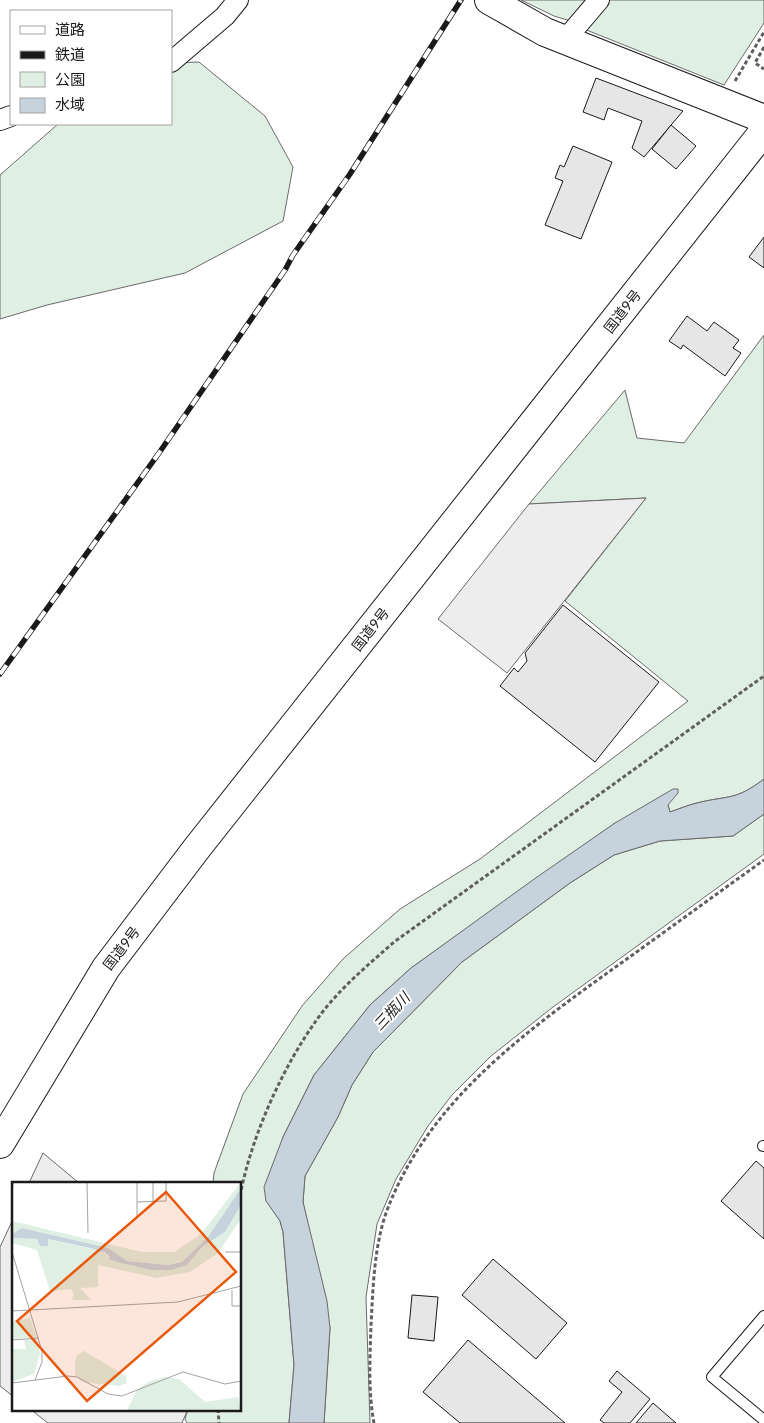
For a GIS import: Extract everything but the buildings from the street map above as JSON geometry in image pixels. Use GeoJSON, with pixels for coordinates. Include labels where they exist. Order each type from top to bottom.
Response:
{"type":"FeatureCollection","features":[{"type":"Feature","properties":{"kind":"main road"},"geometry":{"type":"LineString","coordinates":[[489,0],[545,32],[764,119]]}},
{"type":"Feature","properties":{"kind":"main road","name":"国道9号"},"geometry":{"type":"LineString","coordinates":[[0,1144],[106,968],[209,832],[764,131]]}},
{"type":"Feature","properties":{"kind":"street"},"geometry":{"type":"LineString","coordinates":[[172,61],[225,16],[238,0]]}},
{"type":"Feature","properties":{"kind":"street"},"geometry":{"type":"LineString","coordinates":[[565,40],[599,0]]}},
{"type":"Feature","properties":{"kind":"lane"},"geometry":{"type":"LineString","coordinates":[[764,1316],[712,1377],[764,1420]]}},
{"type":"Feature","properties":{"kind":"path"},"geometry":{"type":"LineString","coordinates":[[734,83],[764,32]]}},
{"type":"Feature","properties":{"kind":"path"},"geometry":{"type":"LineString","coordinates":[[764,48],[755,63],[764,69]]}},
{"type":"Feature","properties":{"kind":"path"},"geometry":{"type":"LineString","coordinates":[[241,1193],[256,1141],[277,1090],[298,1049],[319,1017],[360,972],[394,942],[764,676]]}},
{"type":"Feature","properties":{"kind":"path"},"geometry":{"type":"LineString","coordinates":[[374,1423],[371,1340],[373,1290],[378,1251],[386,1214],[406,1171],[428,1134],[456,1098],[521,1037],[764,860]]}},
{"type":"Feature","properties":{"kind":"path"},"geometry":{"type":"LineString","coordinates":[[218,1410],[219,1423]]}},
{"type":"Feature","properties":{"kind":"green space"},"geometry":{"type":"Polygon","coordinates":[[[521,0],[591,0],[574,22],[554,16],[521,0]]]}},
{"type":"Feature","properties":{"kind":"green space"},"geometry":{"type":"Polygon","coordinates":[[[607,0],[764,0],[764,23],[724,85],[584,29],[607,0]]]}},
{"type":"Feature","properties":{"kind":"green space"},"geometry":{"type":"Polygon","coordinates":[[[199,62],[265,116],[293,167],[283,221],[185,273],[47,305],[0,319],[0,175],[57,125],[172,125],[172,63],[199,62]]]}},
{"type":"Feature","properties":{"kind":"green space"},"geometry":{"type":"Polygon","coordinates":[[[764,335],[764,779],[746,791],[732,796],[694,804],[670,812],[668,805],[615,823],[411,968],[370,1005],[314,1075],[283,1137],[266,1200],[280,1221],[283,1232],[294,1365],[289,1423],[187,1423],[185,1419],[188,1410],[241,1410],[241,1182],[213,1182],[214,1173],[243,1094],[302,1006],[343,959],[400,909],[480,859],[688,701],[565,601],[646,498],[529,504],[625,390],[637,438],[684,443],[764,335]]]}},
{"type":"Feature","properties":{"kind":"green space"},"geometry":{"type":"Polygon","coordinates":[[[764,814],[764,854],[553,1007],[491,1056],[452,1095],[428,1126],[396,1179],[377,1224],[366,1297],[370,1423],[324,1423],[330,1328],[303,1202],[305,1176],[338,1117],[352,1085],[373,1052],[462,962],[570,883],[614,855],[660,841],[733,836],[764,814]]]}},
{"type":"Feature","properties":{"kind":"shaded area"},"geometry":{"type":"Polygon","coordinates":[[[646,498],[507,673],[438,619],[529,504],[646,498]]]}},
{"type":"Feature","properties":{"kind":"shaded area"},"geometry":{"type":"Polygon","coordinates":[[[43,1153],[78,1182],[29,1182],[43,1153]]]}},
{"type":"Feature","properties":{"kind":"shaded area"},"geometry":{"type":"Polygon","coordinates":[[[12,1221],[12,1395],[0,1386],[0,1247],[12,1221]]]}},
{"type":"Feature","properties":{"kind":"shaded area"},"geometry":{"type":"Polygon","coordinates":[[[31,1410],[188,1410],[182,1423],[48,1423],[31,1410]]]}},
{"type":"Feature","properties":{"kind":"water","name":"三瓶川"},"geometry":{"type":"Polygon","coordinates":[[[764,779],[764,814],[733,836],[660,841],[614,855],[570,883],[462,962],[373,1052],[352,1085],[338,1117],[305,1176],[303,1202],[327,1301],[330,1328],[324,1423],[289,1423],[294,1365],[283,1232],[280,1221],[266,1201],[264,1187],[283,1137],[314,1075],[370,1005],[411,968],[615,823],[673,789],[678,789],[678,793],[668,805],[670,812],[694,804],[738,794],[764,779]]]}},
{"type":"Feature","properties":{"kind":"railway"},"geometry":{"type":"LineString","coordinates":[[0,674],[159,453],[285,270],[293,255],[350,174],[461,0]]}}]}
